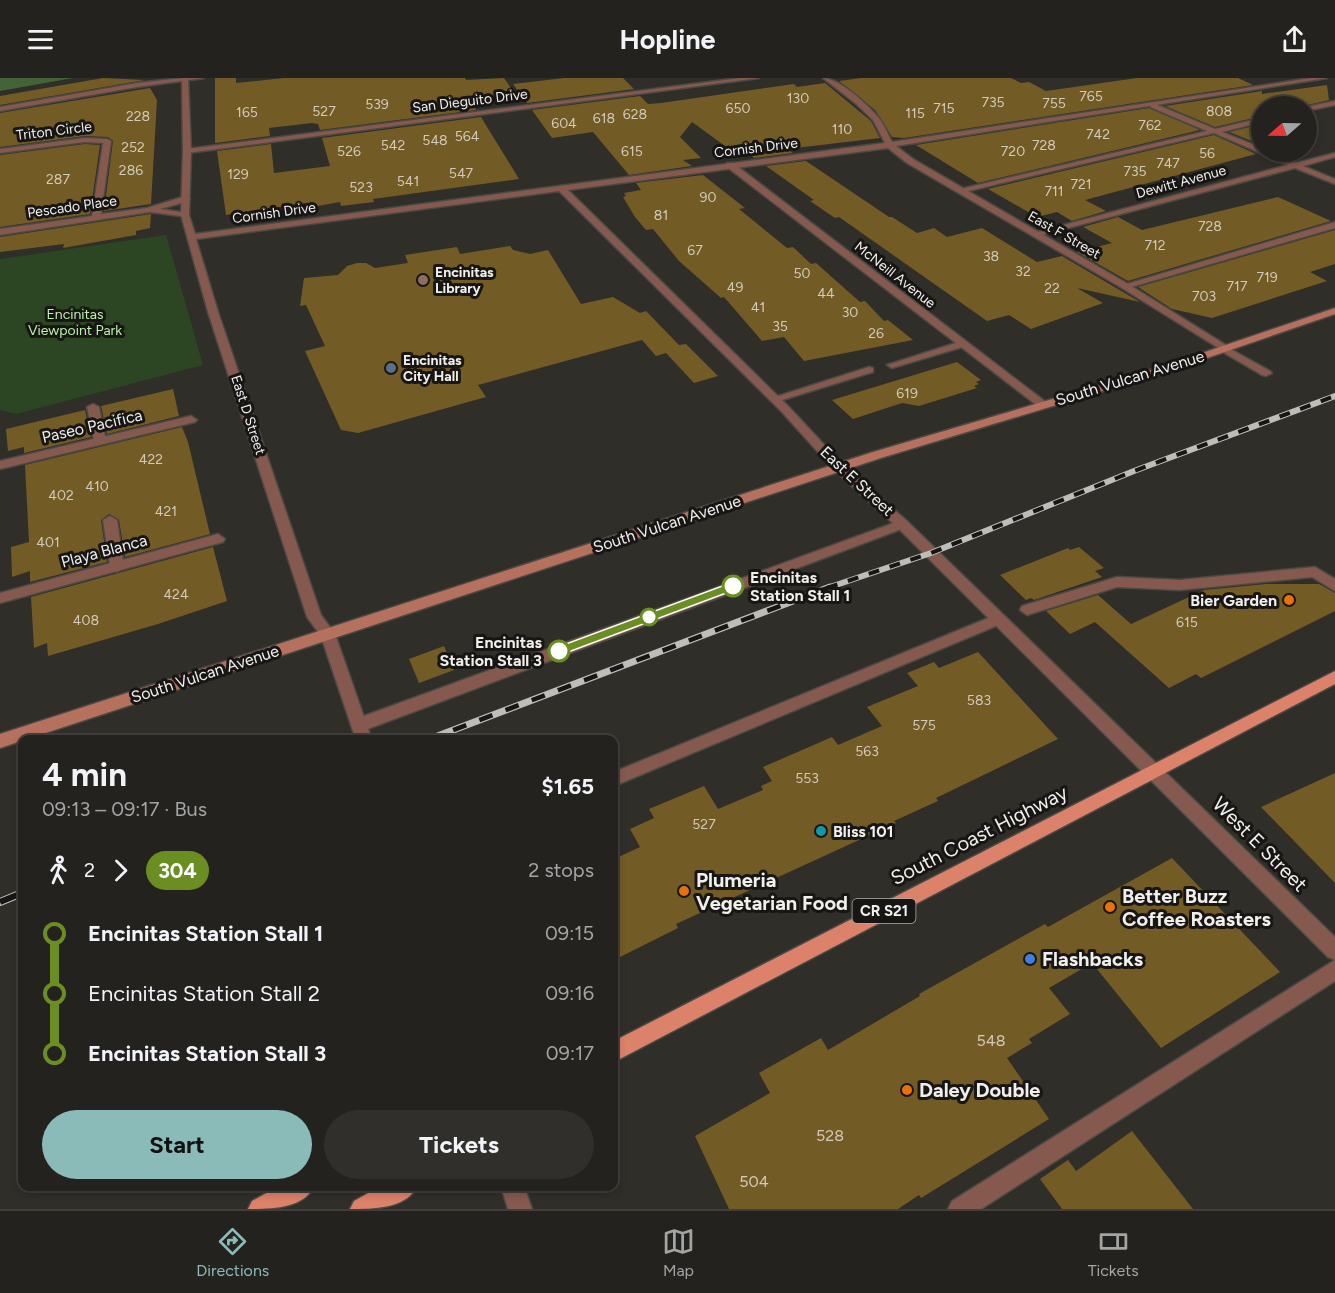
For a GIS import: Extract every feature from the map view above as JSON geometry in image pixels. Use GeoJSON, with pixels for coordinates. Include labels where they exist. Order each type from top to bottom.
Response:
{"type":"FeatureCollection","features":[{"type":"Feature","properties":{"kind":"main road","name":"South Vulcan Avenue"},"geometry":{"type":"LineString","coordinates":[[18,735],[838,468],[1225,349],[1335,311]]}},
{"type":"Feature","properties":{"kind":"main road","name":"South Coast Highway"},"geometry":{"type":"LineString","coordinates":[[618,1050],[1335,677]]}},
{"type":"Feature","properties":{"kind":"main road","name":"South Vulcan Avenue"},"geometry":{"type":"LineString","coordinates":[[0,741],[18,735]]}},
{"type":"Feature","properties":{"kind":"main road"},"geometry":{"type":"LineString","coordinates":[[260,1209],[294,1191]]}},
{"type":"Feature","properties":{"kind":"main road"},"geometry":{"type":"LineString","coordinates":[[362,1209],[396,1191]]}},
{"type":"Feature","properties":{"kind":"street"},"geometry":{"type":"LineString","coordinates":[[0,109],[137,86],[201,78]]}},
{"type":"Feature","properties":{"kind":"street","name":"San Dieguito Drive"},"geometry":{"type":"LineString","coordinates":[[187,151],[756,78]]}},
{"type":"Feature","properties":{"kind":"street"},"geometry":{"type":"LineString","coordinates":[[826,78],[858,101],[876,118],[890,145]]}},
{"type":"Feature","properties":{"kind":"street","name":"Cornish Drive"},"geometry":{"type":"LineString","coordinates":[[191,237],[890,145],[1324,78]]}},
{"type":"Feature","properties":{"kind":"street","name":"East D Street"},"geometry":{"type":"LineString","coordinates":[[185,79],[187,151],[185,215],[312,611],[328,634],[361,732]]}},
{"type":"Feature","properties":{"kind":"street"},"geometry":{"type":"LineString","coordinates":[[1317,107],[1335,103]]}},
{"type":"Feature","properties":{"kind":"street"},"geometry":{"type":"LineString","coordinates":[[1154,105],[1335,182]]}},
{"type":"Feature","properties":{"kind":"street"},"geometry":{"type":"LineString","coordinates":[[960,190],[1251,123]]}},
{"type":"Feature","properties":{"kind":"street","name":"Triton Circle"},"geometry":{"type":"LineString","coordinates":[[0,151],[85,140],[107,141],[96,217]]}},
{"type":"Feature","properties":{"kind":"street","name":"East F Street"},"geometry":{"type":"LineString","coordinates":[[890,145],[910,161],[1125,286],[1266,373]]}},
{"type":"Feature","properties":{"kind":"street","name":"Dewitt Avenue"},"geometry":{"type":"LineString","coordinates":[[1035,234],[1335,155]]}},
{"type":"Feature","properties":{"kind":"street","name":"McNeill Avenue"},"geometry":{"type":"LineString","coordinates":[[730,165],[1043,405]]}},
{"type":"Feature","properties":{"kind":"street","name":"East E Street"},"geometry":{"type":"LineString","coordinates":[[562,189],[775,399],[838,468],[902,524],[1154,771]]}},
{"type":"Feature","properties":{"kind":"street","name":"Pescado Place"},"geometry":{"type":"LineString","coordinates":[[0,232],[148,210],[186,199]]}},
{"type":"Feature","properties":{"kind":"street","name":"Pescado Place"},"geometry":{"type":"LineString","coordinates":[[148,210],[185,215]]}},
{"type":"Feature","properties":{"kind":"street"},"geometry":{"type":"LineString","coordinates":[[1125,286],[1335,225]]}},
{"type":"Feature","properties":{"kind":"street"},"geometry":{"type":"LineString","coordinates":[[892,365],[962,344]]}},
{"type":"Feature","properties":{"kind":"street"},"geometry":{"type":"LineString","coordinates":[[775,399],[869,370]]}},
{"type":"Feature","properties":{"kind":"street"},"geometry":{"type":"LineString","coordinates":[[93,407],[100,441]]}},
{"type":"Feature","properties":{"kind":"street","name":"Paseo Pacifica"},"geometry":{"type":"LineString","coordinates":[[0,465],[191,420]]}},
{"type":"Feature","properties":{"kind":"street"},"geometry":{"type":"LineString","coordinates":[[110,520],[117,567]]}},
{"type":"Feature","properties":{"kind":"street"},"geometry":{"type":"LineString","coordinates":[[361,732],[902,524]]}},
{"type":"Feature","properties":{"kind":"street","name":"Playa Blanca"},"geometry":{"type":"LineString","coordinates":[[0,598],[218,539]]}},
{"type":"Feature","properties":{"kind":"street"},"geometry":{"type":"LineString","coordinates":[[1027,610],[1117,582],[1180,585],[1315,572],[1335,586]]}},
{"type":"Feature","properties":{"kind":"street"},"geometry":{"type":"LineString","coordinates":[[618,777],[998,619]]}},
{"type":"Feature","properties":{"kind":"street","name":"West E Street"},"geometry":{"type":"LineString","coordinates":[[1154,771],[1335,950]]}},
{"type":"Feature","properties":{"kind":"street"},"geometry":{"type":"LineString","coordinates":[[960,1209],[1335,970]]}},
{"type":"Feature","properties":{"kind":"street"},"geometry":{"type":"LineString","coordinates":[[514,1191],[520,1209]]}},
{"type":"Feature","properties":{"kind":"green space"},"geometry":{"type":"Polygon","coordinates":[[[0,78],[73,78],[0,91],[0,78]]]}},
{"type":"Feature","properties":{"kind":"green space","name":"Encinitas Viewpoint Park"},"geometry":{"type":"Polygon","coordinates":[[[166,235],[203,365],[16,414],[0,410],[0,259],[166,235]]]}},
{"type":"Feature","properties":{"kind":"building"},"geometry":{"type":"Polygon","coordinates":[[[103,78],[145,80],[0,105],[0,96],[103,78]]]}},
{"type":"Feature","properties":{"kind":"building"},"geometry":{"type":"Polygon","coordinates":[[[215,78],[236,78],[236,83],[284,78],[465,78],[466,80],[504,78],[518,98],[473,104],[476,110],[320,130],[318,124],[312,123],[269,128],[270,136],[215,143],[215,78]]]}},
{"type":"Feature","properties":{"kind":"building"},"geometry":{"type":"Polygon","coordinates":[[[564,78],[623,78],[634,89],[527,103],[513,84],[564,78]]]}},
{"type":"Feature","properties":{"kind":"building"},"geometry":{"type":"Polygon","coordinates":[[[861,78],[1011,78],[1021,83],[1029,82],[1046,91],[1137,78],[1238,78],[1253,85],[904,138],[892,137],[875,110],[839,81],[861,78]]]}},
{"type":"Feature","properties":{"kind":"building"},"geometry":{"type":"Polygon","coordinates":[[[825,83],[871,121],[880,138],[787,149],[793,153],[754,158],[747,152],[736,154],[692,122],[680,137],[701,158],[683,160],[692,166],[629,175],[593,132],[552,138],[532,110],[640,96],[648,104],[661,103],[794,84],[797,87],[825,83]]]}},
{"type":"Feature","properties":{"kind":"building"},"geometry":{"type":"Polygon","coordinates":[[[1327,85],[1329,100],[1317,103],[1317,96],[1251,96],[1251,119],[1215,127],[1165,106],[1262,91],[1262,94],[1327,85]]]}},
{"type":"Feature","properties":{"kind":"building"},"geometry":{"type":"Polygon","coordinates":[[[150,88],[157,100],[151,204],[104,211],[113,141],[108,137],[85,136],[0,147],[0,113],[150,88]]]}},
{"type":"Feature","properties":{"kind":"building"},"geometry":{"type":"Polygon","coordinates":[[[1149,108],[1200,130],[978,183],[916,145],[1149,108]]]}},
{"type":"Feature","properties":{"kind":"building"},"geometry":{"type":"Polygon","coordinates":[[[481,117],[519,179],[373,199],[374,202],[341,206],[340,202],[307,208],[305,203],[226,215],[217,151],[271,144],[274,173],[330,166],[322,138],[481,117]]]}},
{"type":"Feature","properties":{"kind":"building"},"geometry":{"type":"Polygon","coordinates":[[[1251,127],[1251,141],[1229,132],[1251,127]]]}},
{"type":"Feature","properties":{"kind":"building"},"geometry":{"type":"Polygon","coordinates":[[[1214,135],[1251,152],[1251,155],[1085,200],[1106,211],[1072,221],[1057,212],[1037,217],[988,189],[1214,135]]]}},
{"type":"Feature","properties":{"kind":"building"},"geometry":{"type":"Polygon","coordinates":[[[85,144],[100,145],[90,214],[0,227],[0,155],[85,144]]]}},
{"type":"Feature","properties":{"kind":"building"},"geometry":{"type":"Polygon","coordinates":[[[806,161],[889,217],[917,233],[934,228],[947,237],[982,228],[1037,262],[1062,256],[1140,302],[1077,288],[1103,303],[1031,329],[1009,315],[987,321],[839,217],[835,218],[810,201],[814,200],[766,166],[806,161]]]}},
{"type":"Feature","properties":{"kind":"building"},"geometry":{"type":"Polygon","coordinates":[[[703,175],[745,208],[739,209],[787,248],[793,247],[811,264],[816,263],[860,302],[865,301],[884,321],[888,320],[913,340],[804,361],[784,337],[762,341],[724,297],[721,298],[679,261],[653,229],[646,230],[623,197],[626,196],[624,193],[641,190],[636,183],[703,175]]]}},
{"type":"Feature","properties":{"kind":"building"},"geometry":{"type":"Polygon","coordinates":[[[1278,197],[1331,221],[1128,281],[1077,252],[1112,243],[1083,227],[1118,217],[1142,230],[1278,197]]]}},
{"type":"Feature","properties":{"kind":"building"},"geometry":{"type":"Polygon","coordinates":[[[151,214],[150,228],[136,231],[136,235],[63,248],[64,244],[0,252],[0,237],[151,214]]]}},
{"type":"Feature","properties":{"kind":"building"},"geometry":{"type":"Polygon","coordinates":[[[1335,230],[1335,264],[1310,272],[1327,281],[1212,318],[1172,309],[1138,287],[1335,230]]]}},
{"type":"Feature","properties":{"kind":"building"},"geometry":{"type":"Polygon","coordinates":[[[510,246],[513,250],[530,254],[548,250],[581,304],[613,297],[640,313],[646,311],[679,345],[686,344],[718,376],[694,383],[666,353],[656,356],[642,340],[478,385],[486,397],[358,433],[341,430],[305,351],[325,346],[306,305],[300,306],[304,278],[338,275],[347,266],[357,263],[366,263],[375,268],[408,263],[405,255],[457,247],[460,254],[510,246]]]}},
{"type":"Feature","properties":{"kind":"building"},"geometry":{"type":"Polygon","coordinates":[[[957,362],[981,380],[974,386],[977,388],[919,406],[902,403],[853,419],[832,400],[957,362]]]}},
{"type":"Feature","properties":{"kind":"building"},"geometry":{"type":"Polygon","coordinates":[[[173,389],[179,416],[107,434],[101,406],[173,389]]]}},
{"type":"Feature","properties":{"kind":"building"},"geometry":{"type":"Polygon","coordinates":[[[85,410],[91,437],[24,453],[24,447],[8,451],[6,429],[85,410]]]}},
{"type":"Feature","properties":{"kind":"building"},"geometry":{"type":"Polygon","coordinates":[[[182,427],[188,442],[210,534],[125,557],[119,520],[109,514],[101,520],[107,562],[30,582],[30,571],[12,577],[11,547],[29,542],[25,465],[182,427]]]}},
{"type":"Feature","properties":{"kind":"building"},"geometry":{"type":"Polygon","coordinates":[[[213,547],[227,601],[48,656],[47,643],[34,648],[31,597],[213,547]]]}},
{"type":"Feature","properties":{"kind":"building"},"geometry":{"type":"Polygon","coordinates":[[[1079,547],[1104,568],[1095,571],[1102,577],[1034,600],[1031,598],[1026,600],[1000,575],[1068,548],[1070,550],[1079,547]]]}},
{"type":"Feature","properties":{"kind":"building"},"geometry":{"type":"Polygon","coordinates":[[[1266,584],[1319,584],[1335,593],[1335,611],[1201,678],[1196,674],[1169,688],[1095,622],[1070,634],[1046,611],[1098,595],[1131,624],[1204,590],[1266,584]]]}},
{"type":"Feature","properties":{"kind":"building"},"geometry":{"type":"Polygon","coordinates":[[[444,646],[454,670],[419,683],[409,659],[444,646]]]}},
{"type":"Feature","properties":{"kind":"building"},"geometry":{"type":"Polygon","coordinates":[[[978,652],[1058,739],[936,798],[938,801],[894,821],[896,823],[676,924],[678,928],[618,958],[618,857],[640,847],[630,829],[654,818],[649,809],[704,786],[718,809],[763,790],[761,786],[772,781],[763,767],[832,737],[838,745],[882,726],[867,707],[918,686],[907,673],[934,662],[939,668],[978,652]]]}},
{"type":"Feature","properties":{"kind":"building"},"geometry":{"type":"Polygon","coordinates":[[[1335,773],[1335,883],[1261,807],[1335,773]]]}},
{"type":"Feature","properties":{"kind":"building"},"geometry":{"type":"Polygon","coordinates":[[[1172,858],[1280,972],[1161,1048],[1092,963],[1049,988],[1070,1014],[1029,1039],[1032,1043],[1007,1058],[1049,1119],[921,1198],[919,1195],[898,1209],[729,1209],[695,1136],[770,1093],[759,1073],[821,1038],[828,1050],[920,996],[919,994],[1045,924],[1048,927],[1172,858]]]}},
{"type":"Feature","properties":{"kind":"building"},"geometry":{"type":"Polygon","coordinates":[[[1132,1131],[1193,1209],[1062,1209],[1040,1179],[1068,1160],[1076,1171],[1132,1131]]]}},
{"type":"Feature","properties":{"kind":"railway"},"geometry":{"type":"LineString","coordinates":[[827,588],[931,553],[1134,471],[1335,396]]}},
{"type":"Feature","properties":{"kind":"railway"},"geometry":{"type":"LineString","coordinates":[[440,735],[830,587]]}},
{"type":"Feature","properties":{"kind":"railway"},"geometry":{"type":"LineString","coordinates":[[0,902],[18,895]]}},
{"type":"Feature","properties":{"kind":"bus line","name":"304"},"geometry":{"type":"LineString","coordinates":[[559,651],[733,586]]}},
{"type":"Feature","properties":{"kind":"place","name":"Encinitas Library"},"geometry":{"type":"Point","coordinates":[423,280]}},
{"type":"Feature","properties":{"kind":"place","name":"Encinitas City Hall"},"geometry":{"type":"Point","coordinates":[391,368]}},
{"type":"Feature","properties":{"kind":"place","name":"Encinitas Station Stall 1"},"geometry":{"type":"Point","coordinates":[733,586]}},
{"type":"Feature","properties":{"kind":"place","name":"Bier Garden"},"geometry":{"type":"Point","coordinates":[1289,600]}},
{"type":"Feature","properties":{"kind":"place","name":"Encinitas Station Stall 3"},"geometry":{"type":"Point","coordinates":[559,651]}},
{"type":"Feature","properties":{"kind":"place","name":"Bliss 101"},"geometry":{"type":"Point","coordinates":[821,831]}},
{"type":"Feature","properties":{"kind":"place","name":"Plumeria Vegetarian Food"},"geometry":{"type":"Point","coordinates":[684,891]}},
{"type":"Feature","properties":{"kind":"place","name":"Better Buzz Coffee Roasters"},"geometry":{"type":"Point","coordinates":[1110,907]}},
{"type":"Feature","properties":{"kind":"place","name":"Flashbacks"},"geometry":{"type":"Point","coordinates":[1030,959]}},
{"type":"Feature","properties":{"kind":"place","name":"Daley Double"},"geometry":{"type":"Point","coordinates":[907,1090]}}]}
